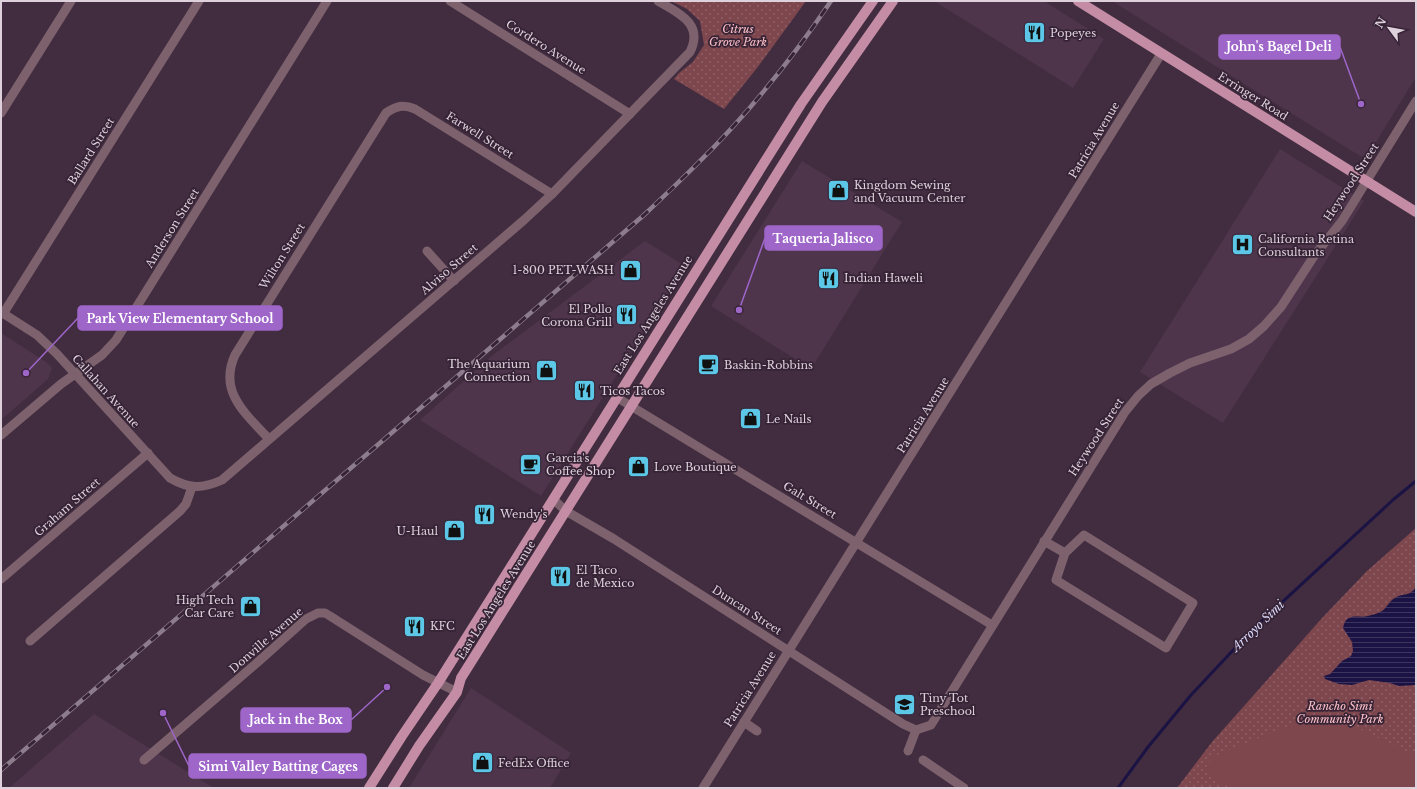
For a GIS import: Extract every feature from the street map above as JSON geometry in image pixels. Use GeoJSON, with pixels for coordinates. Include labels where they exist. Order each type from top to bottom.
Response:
{"type":"FeatureCollection","features":[{"type":"Feature","properties":{"kind":"main road","name":"East Los Angeles Avenue"},"geometry":{"type":"LineString","coordinates":[[369,788],[438,683],[801,104],[873,1]]}},
{"type":"Feature","properties":{"kind":"main road","name":"East Los Angeles Avenue"},"geometry":{"type":"LineString","coordinates":[[393,788],[418,746],[456,692],[461,678],[822,102],[893,1]]}},
{"type":"Feature","properties":{"kind":"main road","name":"Erringer Road"},"geometry":{"type":"LineString","coordinates":[[1078,1],[1416,212]]}},
{"type":"Feature","properties":{"kind":"street"},"geometry":{"type":"LineString","coordinates":[[1,113],[71,1]]}},
{"type":"Feature","properties":{"kind":"street","name":"Ballard Street"},"geometry":{"type":"LineString","coordinates":[[2,313],[199,1]]}},
{"type":"Feature","properties":{"kind":"street","name":"Anderson Street"},"geometry":{"type":"LineString","coordinates":[[1,435],[61,384],[102,355],[116,340],[327,1]]}},
{"type":"Feature","properties":{"kind":"street","name":"Cordero Avenue"},"geometry":{"type":"LineString","coordinates":[[450,1],[630,114]]}},
{"type":"Feature","properties":{"kind":"street","name":"Alviso Street"},"geometry":{"type":"LineString","coordinates":[[192,487],[207,486],[222,480],[524,220],[552,194],[690,52],[694,43],[694,34],[691,25],[679,13],[658,1]]}},
{"type":"Feature","properties":{"kind":"street","name":"Patricia Avenue"},"geometry":{"type":"LineString","coordinates":[[703,788],[1161,54]]}},
{"type":"Feature","properties":{"kind":"street","name":"Heywood Street"},"geometry":{"type":"LineString","coordinates":[[916,730],[930,725],[1125,412],[1138,396],[1151,384],[1190,363],[1231,349],[1248,339],[1264,326],[1281,307],[1314,256],[1342,221],[1416,101]]}},
{"type":"Feature","properties":{"kind":"street","name":"Farwell Street"},"geometry":{"type":"LineString","coordinates":[[392,109],[399,106],[407,106],[415,109],[552,194]]}},
{"type":"Feature","properties":{"kind":"street","name":"Wilton Street"},"geometry":{"type":"LineString","coordinates":[[268,439],[234,397],[229,380],[231,363],[382,118],[392,109]]}},
{"type":"Feature","properties":{"kind":"street"},"geometry":{"type":"LineString","coordinates":[[428,251],[454,280]]}},
{"type":"Feature","properties":{"kind":"street","name":"Callahan Avenue"},"geometry":{"type":"LineString","coordinates":[[2,313],[37,335],[57,354],[170,478],[180,484],[192,487]]}},
{"type":"Feature","properties":{"kind":"street","name":"Galt Street"},"geometry":{"type":"LineString","coordinates":[[616,397],[992,625]]}},
{"type":"Feature","properties":{"kind":"street","name":"Graham Street"},"geometry":{"type":"LineString","coordinates":[[1,579],[148,453]]}},
{"type":"Feature","properties":{"kind":"street"},"geometry":{"type":"LineString","coordinates":[[30,640],[180,511],[186,504],[192,487]]}},
{"type":"Feature","properties":{"kind":"street","name":"Duncan Street"},"geometry":{"type":"LineString","coordinates":[[553,499],[566,511],[614,539],[903,724],[916,730]]}},
{"type":"Feature","properties":{"kind":"street"},"geometry":{"type":"LineString","coordinates":[[1084,535],[1193,603],[1166,648],[1056,580],[1065,554],[1084,535]]}},
{"type":"Feature","properties":{"kind":"street"},"geometry":{"type":"LineString","coordinates":[[1044,541],[1065,554]]}},
{"type":"Feature","properties":{"kind":"street","name":"Donville Avenue"},"geometry":{"type":"LineString","coordinates":[[144,760],[306,619],[318,613],[325,613],[423,675],[456,692]]}},
{"type":"Feature","properties":{"kind":"street"},"geometry":{"type":"LineString","coordinates":[[744,722],[757,731]]}},
{"type":"Feature","properties":{"kind":"street"},"geometry":{"type":"LineString","coordinates":[[908,751],[916,730]]}},
{"type":"Feature","properties":{"kind":"street"},"geometry":{"type":"LineString","coordinates":[[923,760],[964,788]]}},
{"type":"Feature","properties":{"kind":"shaded area"},"geometry":{"type":"Polygon","coordinates":[[[934,1],[1044,1],[1104,39],[1073,88],[934,1]]]}},
{"type":"Feature","properties":{"kind":"shaded area"},"geometry":{"type":"Polygon","coordinates":[[[1112,1],[1416,1],[1416,77],[1370,152],[1364,156],[1360,156],[1112,1]]]}},
{"type":"Feature","properties":{"kind":"shaded area"},"geometry":{"type":"Polygon","coordinates":[[[1280,149],[1364,201],[1223,423],[1140,372],[1280,149]]]}},
{"type":"Feature","properties":{"kind":"shaded area"},"geometry":{"type":"Polygon","coordinates":[[[802,161],[902,222],[811,369],[711,306],[802,161]]]}},
{"type":"Feature","properties":{"kind":"shaded area"},"geometry":{"type":"Polygon","coordinates":[[[645,241],[685,266],[541,496],[420,420],[493,355],[645,241]]]}},
{"type":"Feature","properties":{"kind":"shaded area"},"geometry":{"type":"Polygon","coordinates":[[[1,333],[46,362],[52,368],[48,379],[1,420],[1,333]]]}},
{"type":"Feature","properties":{"kind":"shaded area"},"geometry":{"type":"Polygon","coordinates":[[[1416,587],[1416,685],[1399,686],[1369,680],[1352,685],[1339,684],[1325,679],[1324,676],[1330,674],[1342,661],[1351,656],[1353,651],[1352,642],[1343,628],[1347,620],[1351,617],[1366,617],[1381,612],[1393,599],[1398,596],[1411,593],[1416,587]]]}},
{"type":"Feature","properties":{"kind":"shaded area"},"geometry":{"type":"Polygon","coordinates":[[[471,688],[571,753],[550,788],[409,788],[471,688]]]}},
{"type":"Feature","properties":{"kind":"shaded area"},"geometry":{"type":"Polygon","coordinates":[[[94,714],[214,788],[9,788],[94,714]]]}},
{"type":"Feature","properties":{"kind":"green space","name":"Citrus Grove Park"},"geometry":{"type":"Polygon","coordinates":[[[671,1],[806,1],[757,68],[724,109],[674,79],[693,62],[704,45],[700,21],[687,9],[671,1]]]}},
{"type":"Feature","properties":{"kind":"green space","name":"Rancho Simi Community Park"},"geometry":{"type":"Polygon","coordinates":[[[1416,528],[1416,788],[1177,788],[1212,742],[1323,617],[1367,571],[1416,528]]]}},
{"type":"Feature","properties":{"kind":"green space"},"geometry":{"type":"Polygon","coordinates":[[[1324,712],[1416,756],[1416,788],[1230,788],[1203,771],[1214,756],[1324,712]]]}},
{"type":"Feature","properties":{"kind":"waterway","name":"Arroyo Simi"},"geometry":{"type":"LineString","coordinates":[[1118,788],[1148,747],[1191,695],[1252,630],[1394,499],[1416,481]]}},
{"type":"Feature","properties":{"kind":"railway"},"geometry":{"type":"LineString","coordinates":[[1,770],[644,215],[734,126],[785,65],[831,1]]}},
{"type":"Feature","properties":{"kind":"place","name":"Popeyes"},"geometry":{"type":"Point","coordinates":[1034,33]}},
{"type":"Feature","properties":{"kind":"place","name":"John's Bagel Deli"},"geometry":{"type":"Point","coordinates":[1361,104]}},
{"type":"Feature","properties":{"kind":"place","name":"Kingdom Sewing and Vacuum Center"},"geometry":{"type":"Point","coordinates":[838,191]}},
{"type":"Feature","properties":{"kind":"place","name":"California Retina Consultants"},"geometry":{"type":"Point","coordinates":[1242,245]}},
{"type":"Feature","properties":{"kind":"place","name":"1-800 PET-WASH"},"geometry":{"type":"Point","coordinates":[630,270]}},
{"type":"Feature","properties":{"kind":"place","name":"Indian Haweli"},"geometry":{"type":"Point","coordinates":[828,278]}},
{"type":"Feature","properties":{"kind":"place","name":"Taqueria Jalisco"},"geometry":{"type":"Point","coordinates":[739,310]}},
{"type":"Feature","properties":{"kind":"place","name":"El Pollo Corona Grill"},"geometry":{"type":"Point","coordinates":[627,315]}},
{"type":"Feature","properties":{"kind":"place","name":"Baskin-Robbins"},"geometry":{"type":"Point","coordinates":[709,365]}},
{"type":"Feature","properties":{"kind":"place","name":"The Aquarium Connection"},"geometry":{"type":"Point","coordinates":[546,370]}},
{"type":"Feature","properties":{"kind":"place","name":"Park View Elementary School"},"geometry":{"type":"Point","coordinates":[26,373]}},
{"type":"Feature","properties":{"kind":"place","name":"Ticos Tacos"},"geometry":{"type":"Point","coordinates":[585,391]}},
{"type":"Feature","properties":{"kind":"place","name":"Le Nails"},"geometry":{"type":"Point","coordinates":[750,419]}},
{"type":"Feature","properties":{"kind":"place","name":"Garcia's Coffee Shop"},"geometry":{"type":"Point","coordinates":[530,464]}},
{"type":"Feature","properties":{"kind":"place","name":"Love Boutique"},"geometry":{"type":"Point","coordinates":[638,467]}},
{"type":"Feature","properties":{"kind":"place","name":"Wendy's"},"geometry":{"type":"Point","coordinates":[485,514]}},
{"type":"Feature","properties":{"kind":"place","name":"U-Haul"},"geometry":{"type":"Point","coordinates":[454,531]}},
{"type":"Feature","properties":{"kind":"place","name":"El Taco de Mexico"},"geometry":{"type":"Point","coordinates":[560,576]}},
{"type":"Feature","properties":{"kind":"place","name":"High Tech Car Care"},"geometry":{"type":"Point","coordinates":[250,606]}},
{"type":"Feature","properties":{"kind":"place","name":"KFC"},"geometry":{"type":"Point","coordinates":[414,626]}},
{"type":"Feature","properties":{"kind":"place","name":"Jack in the Box"},"geometry":{"type":"Point","coordinates":[387,687]}},
{"type":"Feature","properties":{"kind":"place","name":"Tiny Tot Preschool"},"geometry":{"type":"Point","coordinates":[904,704]}},
{"type":"Feature","properties":{"kind":"place","name":"Simi Valley Batting Cages"},"geometry":{"type":"Point","coordinates":[163,713]}},
{"type":"Feature","properties":{"kind":"place","name":"FedEx Office"},"geometry":{"type":"Point","coordinates":[482,763]}}]}
